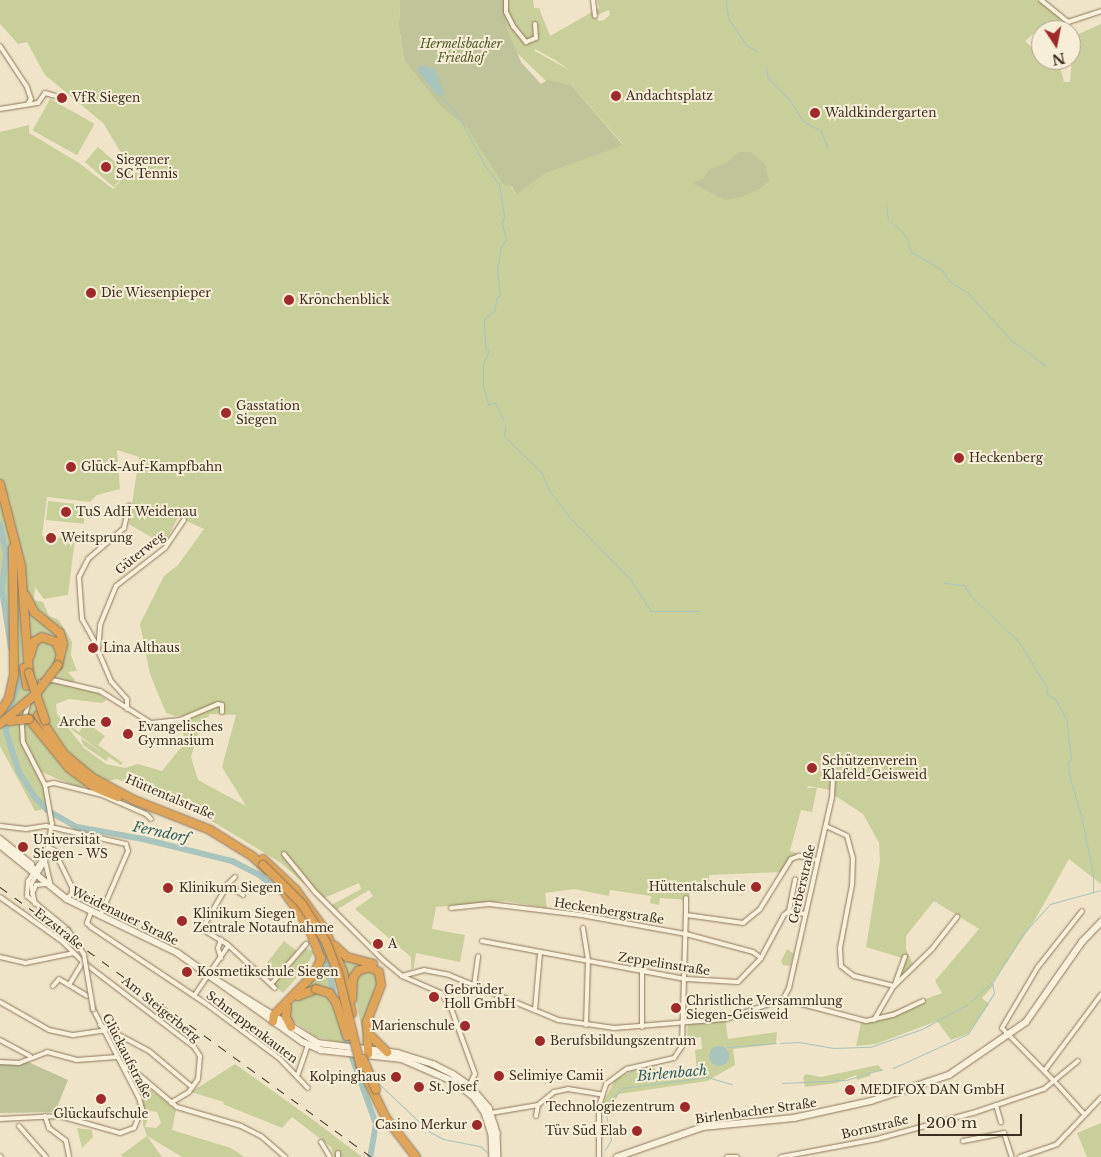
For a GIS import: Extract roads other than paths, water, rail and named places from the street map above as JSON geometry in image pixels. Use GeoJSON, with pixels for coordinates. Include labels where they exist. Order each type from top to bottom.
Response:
{"type":"FeatureCollection","features":[{"type":"Feature","properties":{"kind":"highway","name":"Hüttentalstraße"},"geometry":{"type":"LineString","coordinates":[[0,484],[16,540],[23,587],[29,673],[43,721],[66,750],[94,774],[118,788],[200,820],[254,853],[296,890],[331,941],[343,972],[362,1055],[376,1089],[397,1126],[422,1157]]}},
{"type":"Feature","properties":{"kind":"highway","name":"Hüttentalstraße"},"geometry":{"type":"LineString","coordinates":[[0,499],[13,548],[24,674],[43,721],[60,750],[83,771],[134,800],[210,830],[263,865],[302,904],[326,942],[338,973],[361,1067],[386,1118],[416,1157]]}},
{"type":"Feature","properties":{"kind":"highway"},"geometry":{"type":"LineString","coordinates":[[0,712],[9,698],[14,674],[13,548]]}},
{"type":"Feature","properties":{"kind":"highway"},"geometry":{"type":"LineString","coordinates":[[0,723],[35,692],[57,664],[63,644],[60,633],[34,612],[23,587]]}},
{"type":"Feature","properties":{"kind":"highway"},"geometry":{"type":"LineString","coordinates":[[29,673],[32,647],[39,638],[46,637],[56,642],[60,653],[57,664]]}},
{"type":"Feature","properties":{"kind":"highway"},"geometry":{"type":"LineString","coordinates":[[0,723],[17,718],[29,720],[69,768],[104,792],[134,800]]}},
{"type":"Feature","properties":{"kind":"highway"},"geometry":{"type":"LineString","coordinates":[[263,865],[299,910],[314,938],[320,959],[311,977],[275,1018]]}},
{"type":"Feature","properties":{"kind":"highway"},"geometry":{"type":"LineString","coordinates":[[331,941],[342,954],[377,966],[386,979],[373,1016],[368,1051]]}},
{"type":"Feature","properties":{"kind":"highway"},"geometry":{"type":"LineString","coordinates":[[352,1014],[356,974],[369,967],[379,972],[382,979],[368,1014],[368,1051]]}},
{"type":"Feature","properties":{"kind":"highway"},"geometry":{"type":"LineString","coordinates":[[275,1018],[304,991],[316,989],[329,993],[336,1002],[355,1059],[361,1067]]}},
{"type":"Feature","properties":{"kind":"highway"},"geometry":{"type":"LineString","coordinates":[[287,1007],[286,1017],[291,1027]]}},
{"type":"Feature","properties":{"kind":"highway"},"geometry":{"type":"LineString","coordinates":[[371,1036],[387,1052]]}},
{"type":"Feature","properties":{"kind":"main road","name":"Weidenauer Straße"},"geometry":{"type":"LineString","coordinates":[[0,839],[31,864],[36,872]]}},
{"type":"Feature","properties":{"kind":"main road","name":"Weidenauer Straße"},"geometry":{"type":"LineString","coordinates":[[0,845],[36,872],[67,899],[168,948],[275,1018],[318,1043],[343,1050]]}},
{"type":"Feature","properties":{"kind":"main road","name":"Birlenbacher Straße"},"geometry":{"type":"LineString","coordinates":[[621,1156],[703,1127],[794,1118],[918,1087],[950,1075],[1009,1036],[1030,1017],[1082,942],[1101,922]]}},
{"type":"Feature","properties":{"kind":"main road","name":"Weidenauer Straße"},"geometry":{"type":"LineString","coordinates":[[275,1018],[308,1045],[343,1050],[387,1052],[433,1064],[468,1088],[491,1113],[497,1133],[498,1157]]}},
{"type":"Feature","properties":{"kind":"main road","name":"Weidenauer Straße"},"geometry":{"type":"LineString","coordinates":[[368,1051],[417,1063],[447,1076],[468,1088],[489,1122],[492,1157]]}},
{"type":"Feature","properties":{"kind":"street"},"geometry":{"type":"LineString","coordinates":[[506,0],[506,12],[517,33],[526,42],[536,38],[535,24]]}},
{"type":"Feature","properties":{"kind":"street"},"geometry":{"type":"LineString","coordinates":[[593,0],[595,16]]}},
{"type":"Feature","properties":{"kind":"street"},"geometry":{"type":"LineString","coordinates":[[1042,0],[1066,20]]}},
{"type":"Feature","properties":{"kind":"street"},"geometry":{"type":"LineString","coordinates":[[1074,20],[1101,11]]}},
{"type":"Feature","properties":{"kind":"street"},"geometry":{"type":"LineString","coordinates":[[0,46],[27,87],[31,99],[28,104]]}},
{"type":"Feature","properties":{"kind":"street"},"geometry":{"type":"LineString","coordinates":[[0,109],[38,103],[45,93],[59,97]]}},
{"type":"Feature","properties":{"kind":"street"},"geometry":{"type":"LineString","coordinates":[[127,709],[127,699],[108,675],[96,644],[82,620],[79,577],[88,559],[124,528],[129,506]]}},
{"type":"Feature","properties":{"kind":"street","name":"Güterweg"},"geometry":{"type":"LineString","coordinates":[[96,644],[102,619],[116,586],[165,548],[184,520]]}},
{"type":"Feature","properties":{"kind":"street"},"geometry":{"type":"LineString","coordinates":[[32,898],[36,885],[50,886],[45,861],[52,825],[50,801],[45,785],[24,748],[22,730],[30,699],[38,684],[53,680],[93,689],[144,721],[156,723],[188,718],[218,704],[222,705],[222,712]]}},
{"type":"Feature","properties":{"kind":"street","name":"Gerberstraße"},"geometry":{"type":"LineString","coordinates":[[783,999],[826,826],[833,791],[829,773]]}},
{"type":"Feature","properties":{"kind":"street"},"geometry":{"type":"LineString","coordinates":[[45,785],[54,783],[102,795],[146,814],[152,819]]}},
{"type":"Feature","properties":{"kind":"street"},"geometry":{"type":"LineString","coordinates":[[1,826],[52,825],[122,842],[128,846],[100,916]]}},
{"type":"Feature","properties":{"kind":"street"},"geometry":{"type":"LineString","coordinates":[[826,826],[847,836],[853,858],[852,886],[840,948],[841,966],[854,976],[894,986]]}},
{"type":"Feature","properties":{"kind":"street"},"geometry":{"type":"LineString","coordinates":[[48,847],[54,850],[72,893],[67,899]]}},
{"type":"Feature","properties":{"kind":"street"},"geometry":{"type":"LineString","coordinates":[[34,904],[26,890],[47,852]]}},
{"type":"Feature","properties":{"kind":"street"},"geometry":{"type":"LineString","coordinates":[[284,854],[337,915],[402,976],[441,993],[446,1001],[475,1074],[468,1088]]}},
{"type":"Feature","properties":{"kind":"street"},"geometry":{"type":"LineString","coordinates":[[686,916],[743,923],[760,909],[792,859],[799,856],[818,860]]}},
{"type":"Feature","properties":{"kind":"street"},"geometry":{"type":"LineString","coordinates":[[34,904],[31,884],[36,872],[45,861]]}},
{"type":"Feature","properties":{"kind":"street"},"geometry":{"type":"LineString","coordinates":[[235,877],[228,884],[202,929],[221,940],[272,983],[275,988]]}},
{"type":"Feature","properties":{"kind":"street","name":"Zeppelinstraße"},"geometry":{"type":"LineString","coordinates":[[482,940],[540,953],[686,979],[738,982],[761,958],[789,911],[796,880]]}},
{"type":"Feature","properties":{"kind":"street"},"geometry":{"type":"LineString","coordinates":[[228,884],[243,895]]}},
{"type":"Feature","properties":{"kind":"street","name":"Erzstraße"},"geometry":{"type":"LineString","coordinates":[[0,897],[74,953],[83,962],[70,985]]}},
{"type":"Feature","properties":{"kind":"street"},"geometry":{"type":"LineString","coordinates":[[599,1157],[601,1094],[621,1071],[674,1058],[682,1046],[685,1024],[686,898]]}},
{"type":"Feature","properties":{"kind":"street","name":"Glückaufstraße"},"geometry":{"type":"LineString","coordinates":[[0,1119],[45,1116],[75,1118],[120,1133],[134,1128],[142,1110],[93,1010],[84,955],[78,941],[34,904]]}},
{"type":"Feature","properties":{"kind":"street","name":"Heckenbergstraße"},"geometry":{"type":"LineString","coordinates":[[450,908],[489,904],[581,915],[686,934],[753,952],[761,958]]}},
{"type":"Feature","properties":{"kind":"street"},"geometry":{"type":"LineString","coordinates":[[789,911],[805,914]]}},
{"type":"Feature","properties":{"kind":"street"},"geometry":{"type":"LineString","coordinates":[[1082,911],[1038,967],[1002,1028],[1084,1114]]}},
{"type":"Feature","properties":{"kind":"street","name":"Schneppenkauten"},"geometry":{"type":"LineString","coordinates":[[91,912],[87,923],[91,927],[194,996],[298,1074],[308,1088]]}},
{"type":"Feature","properties":{"kind":"street"},"geometry":{"type":"LineString","coordinates":[[894,986],[932,949],[957,917]]}},
{"type":"Feature","properties":{"kind":"street"},"geometry":{"type":"LineString","coordinates":[[583,928],[588,961],[586,1025]]}},
{"type":"Feature","properties":{"kind":"street"},"geometry":{"type":"LineString","coordinates":[[221,940],[218,948],[221,958]]}},
{"type":"Feature","properties":{"kind":"street"},"geometry":{"type":"LineString","coordinates":[[272,983],[306,944]]}},
{"type":"Feature","properties":{"kind":"street","name":"Schneppenkauten"},"geometry":{"type":"LineString","coordinates":[[194,996],[228,946]]}},
{"type":"Feature","properties":{"kind":"street"},"geometry":{"type":"LineString","coordinates":[[0,957],[25,963],[74,953]]}},
{"type":"Feature","properties":{"kind":"street"},"geometry":{"type":"LineString","coordinates":[[535,1010],[540,953]]}},
{"type":"Feature","properties":{"kind":"street"},"geometry":{"type":"LineString","coordinates":[[474,986],[478,956]]}},
{"type":"Feature","properties":{"kind":"street"},"geometry":{"type":"LineString","coordinates":[[874,1020],[894,986],[905,957]]}},
{"type":"Feature","properties":{"kind":"street","name":"Am Steigerberg"},"geometry":{"type":"LineString","coordinates":[[83,962],[194,1046],[201,1066],[198,1079],[192,1087]]}},
{"type":"Feature","properties":{"kind":"street"},"geometry":{"type":"LineString","coordinates":[[402,976],[424,970],[450,974],[474,986],[558,1020],[614,1028],[685,1024],[746,1014],[783,999],[866,1021],[874,1020],[923,1001]]}},
{"type":"Feature","properties":{"kind":"street"},"geometry":{"type":"LineString","coordinates":[[642,971],[642,1027]]}},
{"type":"Feature","properties":{"kind":"street"},"geometry":{"type":"LineString","coordinates":[[53,986],[57,978],[87,996]]}},
{"type":"Feature","properties":{"kind":"street"},"geometry":{"type":"LineString","coordinates":[[1044,1070],[1101,995]]}},
{"type":"Feature","properties":{"kind":"street"},"geometry":{"type":"LineString","coordinates":[[0,1002],[49,1030],[73,1035],[103,1031]]}},
{"type":"Feature","properties":{"kind":"street"},"geometry":{"type":"LineString","coordinates":[[100,1025],[149,1051],[192,1087],[172,1103]]}},
{"type":"Feature","properties":{"kind":"street"},"geometry":{"type":"LineString","coordinates":[[0,1040],[30,1056]]}},
{"type":"Feature","properties":{"kind":"street","name":"Schneppenkauten"},"geometry":{"type":"LineString","coordinates":[[298,1074],[308,1045]]}},
{"type":"Feature","properties":{"kind":"street"},"geometry":{"type":"LineString","coordinates":[[0,1062],[19,1062],[30,1056],[47,1052],[77,1060],[117,1057]]}},
{"type":"Feature","properties":{"kind":"street","name":"Bornstraße"},"geometry":{"type":"LineString","coordinates":[[781,1157],[877,1139],[996,1105],[1044,1089],[1055,1082],[1078,1061]]}},
{"type":"Feature","properties":{"kind":"street"},"geometry":{"type":"LineString","coordinates":[[122,1066],[138,1074],[183,1110],[241,1126],[261,1136],[286,1157]]}},
{"type":"Feature","properties":{"kind":"street"},"geometry":{"type":"LineString","coordinates":[[536,1116],[538,1105],[548,1094],[561,1090],[601,1094]]}},
{"type":"Feature","properties":{"kind":"street"},"geometry":{"type":"LineString","coordinates":[[1020,1157],[1057,1144],[1101,1098]]}},
{"type":"Feature","properties":{"kind":"street"},"geometry":{"type":"LineString","coordinates":[[491,1113],[538,1105]]}},
{"type":"Feature","properties":{"kind":"street"},"geometry":{"type":"LineString","coordinates":[[996,1105],[1001,1122]]}},
{"type":"Feature","properties":{"kind":"street"},"geometry":{"type":"LineString","coordinates":[[45,1116],[49,1128],[66,1140],[69,1157]]}},
{"type":"Feature","properties":{"kind":"street"},"geometry":{"type":"LineString","coordinates":[[20,1126],[46,1157]]}},
{"type":"Feature","properties":{"kind":"street"},"geometry":{"type":"LineString","coordinates":[[963,1141],[1004,1133],[1012,1157]]}},
{"type":"Feature","properties":{"kind":"street"},"geometry":{"type":"LineString","coordinates":[[321,1142],[328,1149],[330,1157]]}},
{"type":"Feature","properties":{"kind":"street"},"geometry":{"type":"LineString","coordinates":[[727,1157],[737,1157]]}},
{"type":"Feature","properties":{"kind":"water"},"geometry":{"type":"Polygon","coordinates":[[[422,65],[435,69],[444,94],[438,96],[417,70],[422,65]]]}},
{"type":"Feature","properties":{"kind":"water"},"geometry":{"type":"Polygon","coordinates":[[[715,1046],[723,1046],[729,1052],[729,1060],[723,1066],[715,1066],[709,1060],[709,1052],[715,1046]]]}},
{"type":"Feature","properties":{"kind":"waterway"},"geometry":{"type":"LineString","coordinates":[[726,0],[728,18],[746,45],[757,52]]}},
{"type":"Feature","properties":{"kind":"waterway"},"geometry":{"type":"LineString","coordinates":[[766,68],[768,78],[789,99],[803,121],[821,131],[828,148]]}},
{"type":"Feature","properties":{"kind":"waterway"},"geometry":{"type":"LineString","coordinates":[[441,96],[459,117],[485,166],[499,184],[504,217],[502,224],[506,239],[501,247],[497,270],[500,295],[497,297],[494,311],[484,319],[485,348],[489,350],[483,364],[483,385],[488,404],[495,403],[503,419]]}},
{"type":"Feature","properties":{"kind":"waterway"},"geometry":{"type":"LineString","coordinates":[[886,206],[888,219],[906,236],[911,252],[942,270],[949,281],[968,293],[1012,341],[1046,366]]}},
{"type":"Feature","properties":{"kind":"waterway"},"geometry":{"type":"LineString","coordinates":[[505,425],[504,436],[541,472],[550,492],[571,519],[630,579],[651,611],[699,611]]}},
{"type":"Feature","properties":{"kind":"waterway","name":"Ferndorf"},"geometry":{"type":"LineString","coordinates":[[0,524],[6,555],[2,590],[11,648]]}},
{"type":"Feature","properties":{"kind":"waterway"},"geometry":{"type":"LineString","coordinates":[[944,583],[964,585],[971,596],[1019,642],[1046,686],[1047,694],[1055,699],[1066,718],[1071,758],[1068,764],[1070,779],[1080,811],[1093,873],[1093,892]]}},
{"type":"Feature","properties":{"kind":"waterway","name":"Ferndorf"},"geometry":{"type":"LineString","coordinates":[[14,660],[20,681],[9,709],[6,732],[19,772],[34,796],[47,810],[77,827],[143,839],[232,861],[258,874],[283,893]]}},
{"type":"Feature","properties":{"kind":"waterway","name":"Birlenbach"},"geometry":{"type":"LineString","coordinates":[[893,1068],[968,1034],[994,993],[992,983],[1023,934],[1050,904],[1101,890]]}},
{"type":"Feature","properties":{"kind":"waterway","name":"Ferndorf"},"geometry":{"type":"LineString","coordinates":[[313,930],[325,953],[335,1001]]}},
{"type":"Feature","properties":{"kind":"waterway"},"geometry":{"type":"LineString","coordinates":[[971,1001],[991,983]]}},
{"type":"Feature","properties":{"kind":"waterway"},"geometry":{"type":"LineString","coordinates":[[780,1043],[799,1042],[833,1048],[870,1047],[922,1029],[968,1004]]}},
{"type":"Feature","properties":{"kind":"waterway","name":"Ferndorf"},"geometry":{"type":"LineString","coordinates":[[343,1032],[376,1124],[370,1157]]}},
{"type":"Feature","properties":{"kind":"waterway"},"geometry":{"type":"LineString","coordinates":[[727,1047],[776,1043]]}},
{"type":"Feature","properties":{"kind":"waterway","name":"Birlenbach"},"geometry":{"type":"LineString","coordinates":[[353,1064],[358,1068]]}},
{"type":"Feature","properties":{"kind":"waterway","name":"Birlenbach"},"geometry":{"type":"LineString","coordinates":[[782,1083],[846,1080],[882,1069]]}},
{"type":"Feature","properties":{"kind":"waterway","name":"Birlenbach"},"geometry":{"type":"LineString","coordinates":[[605,1150],[611,1140],[606,1115],[608,1102],[623,1088],[707,1077],[732,1084]]}},
{"type":"Feature","properties":{"kind":"waterway","name":"Birlenbach"},"geometry":{"type":"LineString","coordinates":[[376,1081],[430,1132],[443,1139],[480,1146],[487,1152]]}},
{"type":"Feature","properties":{"kind":"railway"},"geometry":{"type":"LineString","coordinates":[[0,887],[371,1157]]}},
{"type":"Feature","properties":{"kind":"place","name":"Andachtsplatz"},"geometry":{"type":"Point","coordinates":[616,96]}},
{"type":"Feature","properties":{"kind":"place","name":"VfR Siegen"},"geometry":{"type":"Point","coordinates":[62,98]}},
{"type":"Feature","properties":{"kind":"place","name":"Waldkindergarten"},"geometry":{"type":"Point","coordinates":[815,113]}},
{"type":"Feature","properties":{"kind":"place","name":"Siegener SC Tennis"},"geometry":{"type":"Point","coordinates":[106,167]}},
{"type":"Feature","properties":{"kind":"place","name":"Die Wiesenpieper"},"geometry":{"type":"Point","coordinates":[91,293]}},
{"type":"Feature","properties":{"kind":"place","name":"Krönchenblick"},"geometry":{"type":"Point","coordinates":[289,300]}},
{"type":"Feature","properties":{"kind":"place","name":"Gasstation Siegen"},"geometry":{"type":"Point","coordinates":[226,413]}},
{"type":"Feature","properties":{"kind":"place","name":"Heckenberg"},"geometry":{"type":"Point","coordinates":[959,458]}},
{"type":"Feature","properties":{"kind":"place","name":"Glück-Auf-Kampfbahn"},"geometry":{"type":"Point","coordinates":[71,467]}},
{"type":"Feature","properties":{"kind":"place","name":"TuS AdH Weidenau"},"geometry":{"type":"Point","coordinates":[66,512]}},
{"type":"Feature","properties":{"kind":"place","name":"Weitsprung"},"geometry":{"type":"Point","coordinates":[51,538]}},
{"type":"Feature","properties":{"kind":"place","name":"Lina Althaus"},"geometry":{"type":"Point","coordinates":[93,648]}},
{"type":"Feature","properties":{"kind":"place","name":"Arche"},"geometry":{"type":"Point","coordinates":[106,722]}},
{"type":"Feature","properties":{"kind":"place","name":"Evangelisches Gymnasium"},"geometry":{"type":"Point","coordinates":[128,734]}},
{"type":"Feature","properties":{"kind":"place","name":"Schützenverein Klafeld-Geisweid"},"geometry":{"type":"Point","coordinates":[812,768]}},
{"type":"Feature","properties":{"kind":"place","name":"Universität Siegen - WS"},"geometry":{"type":"Point","coordinates":[23,847]}},
{"type":"Feature","properties":{"kind":"place","name":"Hüttentalschule"},"geometry":{"type":"Point","coordinates":[756,887]}},
{"type":"Feature","properties":{"kind":"place","name":"Klinikum Siegen"},"geometry":{"type":"Point","coordinates":[168,888]}},
{"type":"Feature","properties":{"kind":"place","name":"Klinikum Siegen Zentrale Notaufnahme"},"geometry":{"type":"Point","coordinates":[182,921]}},
{"type":"Feature","properties":{"kind":"place","name":"A"},"geometry":{"type":"Point","coordinates":[378,944]}},
{"type":"Feature","properties":{"kind":"place","name":"Kosmetikschule Siegen"},"geometry":{"type":"Point","coordinates":[187,972]}},
{"type":"Feature","properties":{"kind":"place","name":"Gebrüder Holl GmbH"},"geometry":{"type":"Point","coordinates":[434,997]}},
{"type":"Feature","properties":{"kind":"place","name":"Christliche Versammlung Siegen-Geisweid"},"geometry":{"type":"Point","coordinates":[676,1008]}},
{"type":"Feature","properties":{"kind":"place","name":"Marienschule"},"geometry":{"type":"Point","coordinates":[465,1026]}},
{"type":"Feature","properties":{"kind":"place","name":"Berufsbildungszentrum"},"geometry":{"type":"Point","coordinates":[540,1041]}},
{"type":"Feature","properties":{"kind":"place","name":"Selimiye Camii"},"geometry":{"type":"Point","coordinates":[499,1076]}},
{"type":"Feature","properties":{"kind":"place","name":"Kolpinghaus"},"geometry":{"type":"Point","coordinates":[396,1077]}},
{"type":"Feature","properties":{"kind":"place","name":"St. Josef"},"geometry":{"type":"Point","coordinates":[419,1087]}},
{"type":"Feature","properties":{"kind":"place","name":"MEDIFOX DAN GmbH"},"geometry":{"type":"Point","coordinates":[850,1090]}},
{"type":"Feature","properties":{"kind":"place","name":"Glückaufschule"},"geometry":{"type":"Point","coordinates":[101,1099]}},
{"type":"Feature","properties":{"kind":"place","name":"Technologiezentrum"},"geometry":{"type":"Point","coordinates":[685,1107]}},
{"type":"Feature","properties":{"kind":"place","name":"Casino Merkur"},"geometry":{"type":"Point","coordinates":[477,1125]}},
{"type":"Feature","properties":{"kind":"place","name":"Tüv Süd Elab"},"geometry":{"type":"Point","coordinates":[637,1131]}},
{"type":"Feature","properties":{"kind":"park label","name":"Hermelsbacher Friedhof"},"geometry":{"type":"Point","coordinates":[461,51]}}]}
